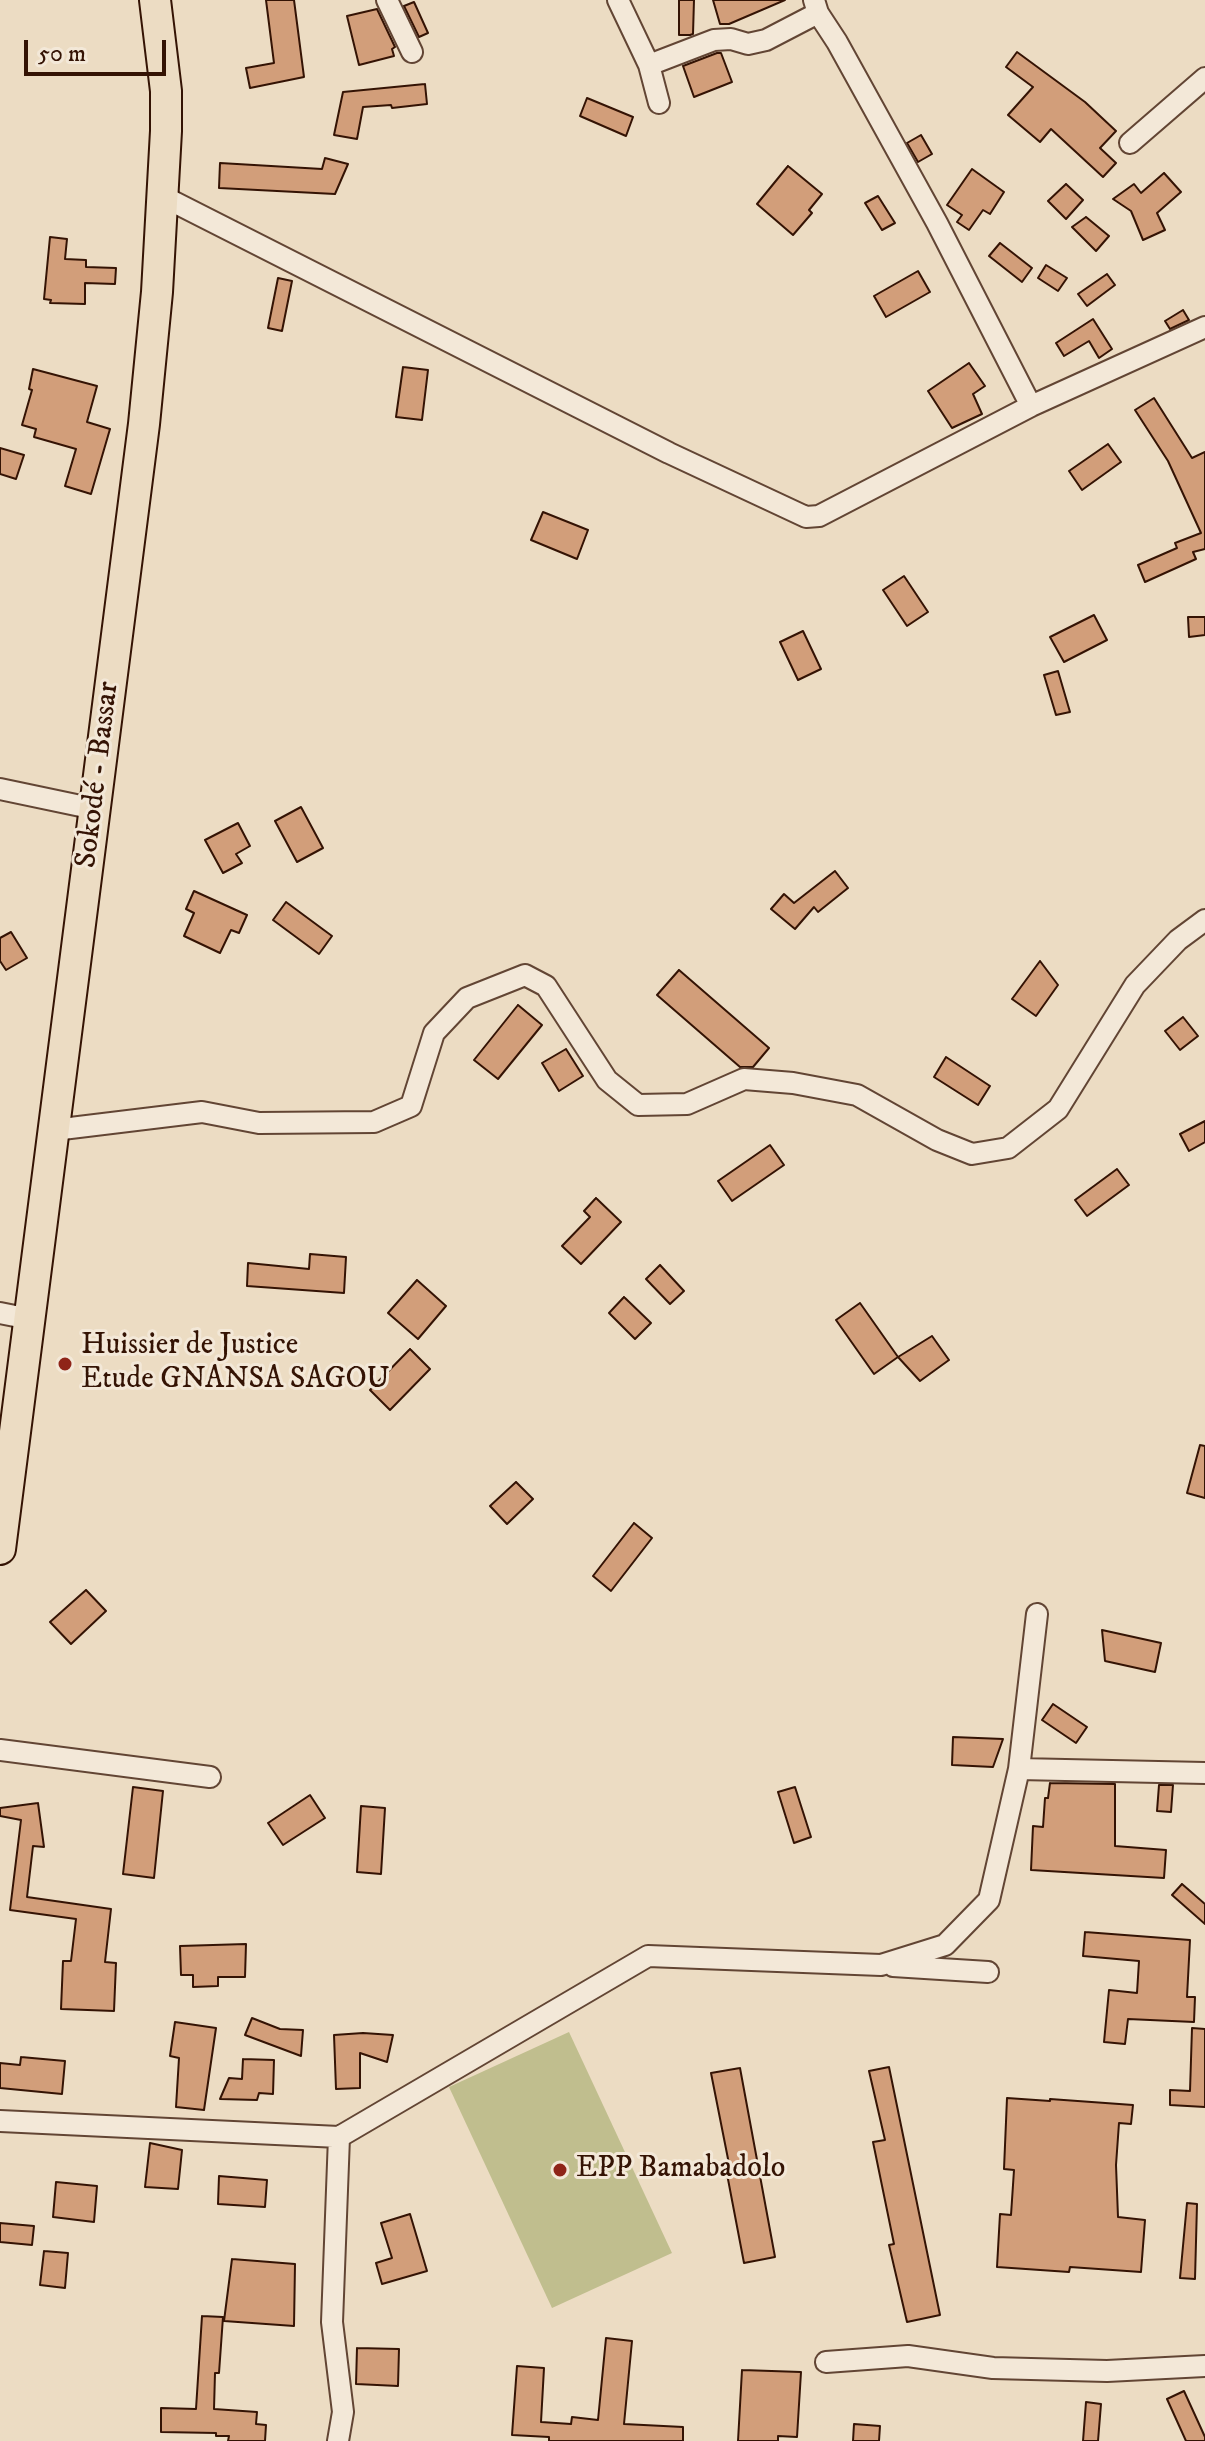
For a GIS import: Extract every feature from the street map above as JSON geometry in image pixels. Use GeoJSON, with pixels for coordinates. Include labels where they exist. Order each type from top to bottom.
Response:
{"type":"FeatureCollection","features":[{"type":"Feature","properties":{"kind":"main road","name":"Sokodé - Bassar"},"geometry":{"type":"LineString","coordinates":[[0,1549],[144,424],[164,197],[166,91],[155,0]]}},
{"type":"Feature","properties":{"kind":"street"},"geometry":{"type":"LineString","coordinates":[[387,0],[412,52]]}},
{"type":"Feature","properties":{"kind":"street"},"geometry":{"type":"LineString","coordinates":[[618,0],[649,65],[659,103]]}},
{"type":"Feature","properties":{"kind":"street"},"geometry":{"type":"LineString","coordinates":[[649,65],[714,40],[731,39],[748,44],[766,40],[816,7],[937,223],[1031,406]]}},
{"type":"Feature","properties":{"kind":"street"},"geometry":{"type":"LineString","coordinates":[[1130,143],[1205,78]]}},
{"type":"Feature","properties":{"kind":"street"},"geometry":{"type":"LineString","coordinates":[[164,197],[669,453],[806,517],[819,516],[1031,406],[1205,327]]}},
{"type":"Feature","properties":{"kind":"street"},"geometry":{"type":"LineString","coordinates":[[0,789],[95,809]]}},
{"type":"Feature","properties":{"kind":"street"},"geometry":{"type":"LineString","coordinates":[[54,1130],[202,1112],[259,1123],[374,1122],[411,1106],[434,1033],[467,998],[525,975],[546,986],[607,1080],[638,1105],[687,1104],[744,1079],[793,1083],[857,1095],[937,1140],[972,1154],[1008,1148],[1058,1109],[1135,985],[1178,940],[1205,920]]}},
{"type":"Feature","properties":{"kind":"street"},"geometry":{"type":"LineString","coordinates":[[0,1313],[30,1319]]}},
{"type":"Feature","properties":{"kind":"street"},"geometry":{"type":"LineString","coordinates":[[881,1965],[945,1945],[989,1900],[1019,1769],[1037,1614]]}},
{"type":"Feature","properties":{"kind":"street"},"geometry":{"type":"LineString","coordinates":[[0,1750],[210,1777]]}},
{"type":"Feature","properties":{"kind":"street"},"geometry":{"type":"LineString","coordinates":[[1019,1769],[1205,1773]]}},
{"type":"Feature","properties":{"kind":"street"},"geometry":{"type":"LineString","coordinates":[[0,2121],[339,2137],[648,1956],[988,1972]]}},
{"type":"Feature","properties":{"kind":"street"},"geometry":{"type":"LineString","coordinates":[[338,2441],[343,2412],[332,2322],[339,2137]]}},
{"type":"Feature","properties":{"kind":"street"},"geometry":{"type":"LineString","coordinates":[[826,2362],[908,2356],[993,2368],[1107,2371],[1203,2363]]}},
{"type":"Feature","properties":{"kind":"shaded area","name":"EPP Bamabadolo"},"geometry":{"type":"Polygon","coordinates":[[[569,2032],[672,2253],[552,2308],[449,2087],[569,2032]]]}},
{"type":"Feature","properties":{"kind":"building"},"geometry":{"type":"Polygon","coordinates":[[[266,0],[294,0],[304,77],[250,88],[246,68],[274,63],[266,0]]]}},
{"type":"Feature","properties":{"kind":"building"},"geometry":{"type":"Polygon","coordinates":[[[679,0],[694,0],[693,34],[679,35],[679,0]]]}},
{"type":"Feature","properties":{"kind":"building"},"geometry":{"type":"Polygon","coordinates":[[[713,0],[785,0],[729,24],[720,24],[713,0]]]}},
{"type":"Feature","properties":{"kind":"building"},"geometry":{"type":"Polygon","coordinates":[[[414,2],[428,33],[419,37],[404,6],[414,2]]]}},
{"type":"Feature","properties":{"kind":"building"},"geometry":{"type":"Polygon","coordinates":[[[377,9],[395,47],[392,49],[394,56],[359,65],[347,16],[377,9]]]}},
{"type":"Feature","properties":{"kind":"building"},"geometry":{"type":"Polygon","coordinates":[[[1017,52],[1085,102],[1116,131],[1100,148],[1116,163],[1103,177],[1051,129],[1040,142],[1008,115],[1033,87],[1006,67],[1017,52]]]}},
{"type":"Feature","properties":{"kind":"building"},"geometry":{"type":"Polygon","coordinates":[[[721,53],[732,82],[694,97],[683,66],[721,53]]]}},
{"type":"Feature","properties":{"kind":"building"},"geometry":{"type":"Polygon","coordinates":[[[425,84],[427,104],[363,107],[357,139],[334,135],[343,92],[425,84]]]}},
{"type":"Feature","properties":{"kind":"building"},"geometry":{"type":"Polygon","coordinates":[[[587,98],[633,117],[626,136],[580,116],[587,98]]]}},
{"type":"Feature","properties":{"kind":"building"},"geometry":{"type":"Polygon","coordinates":[[[921,135],[932,154],[918,162],[907,143],[921,135]]]}},
{"type":"Feature","properties":{"kind":"building"},"geometry":{"type":"Polygon","coordinates":[[[325,158],[348,164],[335,194],[219,188],[220,163],[322,169],[325,158]]]}},
{"type":"Feature","properties":{"kind":"building"},"geometry":{"type":"Polygon","coordinates":[[[788,166],[822,194],[809,210],[812,213],[793,235],[757,204],[788,166]]]}},
{"type":"Feature","properties":{"kind":"building"},"geometry":{"type":"Polygon","coordinates":[[[972,169],[1004,192],[990,214],[983,210],[969,230],[957,222],[962,215],[947,205],[972,169]]]}},
{"type":"Feature","properties":{"kind":"building"},"geometry":{"type":"Polygon","coordinates":[[[1164,173],[1181,192],[1157,213],[1165,230],[1143,240],[1131,211],[1113,199],[1134,184],[1141,193],[1164,173]]]}},
{"type":"Feature","properties":{"kind":"building"},"geometry":{"type":"Polygon","coordinates":[[[1066,184],[1083,200],[1066,219],[1048,201],[1066,184]]]}},
{"type":"Feature","properties":{"kind":"building"},"geometry":{"type":"Polygon","coordinates":[[[878,196],[895,223],[882,230],[865,203],[878,196]]]}},
{"type":"Feature","properties":{"kind":"building"},"geometry":{"type":"Polygon","coordinates":[[[1086,217],[1109,236],[1096,251],[1072,227],[1086,217]]]}},
{"type":"Feature","properties":{"kind":"building"},"geometry":{"type":"Polygon","coordinates":[[[50,237],[67,239],[65,259],[86,260],[86,267],[116,268],[115,284],[85,283],[85,304],[50,303],[51,300],[44,299],[50,237]]]}},
{"type":"Feature","properties":{"kind":"building"},"geometry":{"type":"Polygon","coordinates":[[[1000,243],[1032,268],[1022,282],[989,256],[1000,243]]]}},
{"type":"Feature","properties":{"kind":"building"},"geometry":{"type":"Polygon","coordinates":[[[1046,265],[1067,278],[1058,291],[1038,278],[1046,265]]]}},
{"type":"Feature","properties":{"kind":"building"},"geometry":{"type":"Polygon","coordinates":[[[918,271],[930,292],[886,317],[874,296],[918,271]]]}},
{"type":"Feature","properties":{"kind":"building"},"geometry":{"type":"Polygon","coordinates":[[[1107,274],[1115,285],[1087,306],[1078,294],[1107,274]]]}},
{"type":"Feature","properties":{"kind":"building"},"geometry":{"type":"Polygon","coordinates":[[[278,278],[292,281],[282,331],[268,328],[278,278]]]}},
{"type":"Feature","properties":{"kind":"building"},"geometry":{"type":"Polygon","coordinates":[[[1183,310],[1189,320],[1170,329],[1165,321],[1183,310]]]}},
{"type":"Feature","properties":{"kind":"building"},"geometry":{"type":"Polygon","coordinates":[[[1093,319],[1112,349],[1099,358],[1089,341],[1064,356],[1056,343],[1093,319]]]}},
{"type":"Feature","properties":{"kind":"building"},"geometry":{"type":"Polygon","coordinates":[[[969,363],[985,386],[973,394],[982,414],[952,428],[928,391],[969,363]]]}},
{"type":"Feature","properties":{"kind":"building"},"geometry":{"type":"Polygon","coordinates":[[[403,367],[428,370],[422,420],[396,417],[403,367]]]}},
{"type":"Feature","properties":{"kind":"building"},"geometry":{"type":"Polygon","coordinates":[[[33,369],[97,386],[87,422],[110,429],[91,494],[65,486],[76,449],[34,437],[36,429],[22,425],[32,390],[29,389],[33,369]]]}},
{"type":"Feature","properties":{"kind":"building"},"geometry":{"type":"Polygon","coordinates":[[[1154,398],[1192,458],[1205,452],[1205,549],[1193,552],[1196,559],[1145,582],[1138,565],[1177,548],[1175,543],[1201,533],[1168,461],[1135,410],[1154,398]]]}},
{"type":"Feature","properties":{"kind":"building"},"geometry":{"type":"Polygon","coordinates":[[[1108,444],[1121,462],[1082,490],[1069,471],[1108,444]]]}},
{"type":"Feature","properties":{"kind":"building"},"geometry":{"type":"Polygon","coordinates":[[[0,448],[24,455],[16,479],[0,474],[0,448]]]}},
{"type":"Feature","properties":{"kind":"building"},"geometry":{"type":"Polygon","coordinates":[[[543,512],[588,530],[577,559],[531,540],[543,512]]]}},
{"type":"Feature","properties":{"kind":"building"},"geometry":{"type":"Polygon","coordinates":[[[904,576],[928,612],[907,626],[883,590],[904,576]]]}},
{"type":"Feature","properties":{"kind":"building"},"geometry":{"type":"Polygon","coordinates":[[[1094,615],[1107,640],[1064,662],[1050,637],[1094,615]]]}},
{"type":"Feature","properties":{"kind":"building"},"geometry":{"type":"Polygon","coordinates":[[[1188,617],[1205,617],[1205,635],[1189,637],[1188,617]]]}},
{"type":"Feature","properties":{"kind":"building"},"geometry":{"type":"Polygon","coordinates":[[[803,631],[821,669],[798,680],[780,642],[803,631]]]}},
{"type":"Feature","properties":{"kind":"building"},"geometry":{"type":"Polygon","coordinates":[[[1058,671],[1070,712],[1056,715],[1044,675],[1058,671]]]}},
{"type":"Feature","properties":{"kind":"building"},"geometry":{"type":"Polygon","coordinates":[[[301,807],[323,848],[297,862],[275,821],[301,807]]]}},
{"type":"Feature","properties":{"kind":"building"},"geometry":{"type":"Polygon","coordinates":[[[238,823],[250,846],[236,854],[242,863],[223,873],[205,840],[238,823]]]}},
{"type":"Feature","properties":{"kind":"building"},"geometry":{"type":"Polygon","coordinates":[[[835,871],[848,888],[818,912],[814,907],[795,929],[771,909],[784,894],[794,903],[835,871]]]}},
{"type":"Feature","properties":{"kind":"building"},"geometry":{"type":"Polygon","coordinates":[[[194,891],[247,915],[239,933],[231,930],[220,953],[184,936],[194,913],[186,909],[194,891]]]}},
{"type":"Feature","properties":{"kind":"building"},"geometry":{"type":"Polygon","coordinates":[[[286,902],[332,936],[319,954],[273,920],[286,902]]]}},
{"type":"Feature","properties":{"kind":"building"},"geometry":{"type":"Polygon","coordinates":[[[11,932],[27,958],[6,970],[0,961],[0,938],[11,932]]]}},
{"type":"Feature","properties":{"kind":"building"},"geometry":{"type":"Polygon","coordinates":[[[1040,961],[1058,985],[1036,1016],[1012,999],[1040,961]]]}},
{"type":"Feature","properties":{"kind":"building"},"geometry":{"type":"Polygon","coordinates":[[[679,970],[769,1048],[753,1067],[740,1067],[657,995],[679,970]]]}},
{"type":"Feature","properties":{"kind":"building"},"geometry":{"type":"Polygon","coordinates":[[[518,1005],[542,1025],[498,1079],[474,1060],[518,1005]]]}},
{"type":"Feature","properties":{"kind":"building"},"geometry":{"type":"Polygon","coordinates":[[[1183,1017],[1198,1036],[1180,1050],[1165,1031],[1183,1017]]]}},
{"type":"Feature","properties":{"kind":"building"},"geometry":{"type":"Polygon","coordinates":[[[566,1049],[583,1076],[559,1091],[542,1063],[566,1049]]]}},
{"type":"Feature","properties":{"kind":"building"},"geometry":{"type":"Polygon","coordinates":[[[946,1057],[990,1086],[978,1105],[934,1077],[946,1057]]]}},
{"type":"Feature","properties":{"kind":"building"},"geometry":{"type":"Polygon","coordinates":[[[1205,1121],[1205,1142],[1189,1151],[1180,1134],[1205,1121]]]}},
{"type":"Feature","properties":{"kind":"building"},"geometry":{"type":"Polygon","coordinates":[[[770,1145],[784,1165],[732,1201],[718,1181],[770,1145]]]}},
{"type":"Feature","properties":{"kind":"building"},"geometry":{"type":"Polygon","coordinates":[[[1117,1169],[1129,1185],[1087,1216],[1075,1200],[1117,1169]]]}},
{"type":"Feature","properties":{"kind":"building"},"geometry":{"type":"Polygon","coordinates":[[[596,1198],[621,1222],[581,1264],[562,1246],[590,1217],[584,1211],[596,1198]]]}},
{"type":"Feature","properties":{"kind":"building"},"geometry":{"type":"Polygon","coordinates":[[[310,1254],[346,1257],[344,1293],[247,1286],[248,1263],[309,1269],[310,1254]]]}},
{"type":"Feature","properties":{"kind":"building"},"geometry":{"type":"Polygon","coordinates":[[[660,1265],[684,1291],[670,1304],[646,1279],[660,1265]]]}},
{"type":"Feature","properties":{"kind":"building"},"geometry":{"type":"Polygon","coordinates":[[[417,1280],[446,1306],[418,1339],[388,1313],[417,1280]]]}},
{"type":"Feature","properties":{"kind":"building"},"geometry":{"type":"Polygon","coordinates":[[[624,1297],[651,1323],[635,1339],[609,1313],[624,1297]]]}},
{"type":"Feature","properties":{"kind":"building"},"geometry":{"type":"Polygon","coordinates":[[[860,1303],[898,1357],[874,1374],[836,1320],[860,1303]]]}},
{"type":"Feature","properties":{"kind":"building"},"geometry":{"type":"Polygon","coordinates":[[[932,1336],[949,1360],[920,1381],[898,1357],[932,1336]]]}},
{"type":"Feature","properties":{"kind":"building"},"geometry":{"type":"Polygon","coordinates":[[[410,1349],[430,1369],[390,1410],[370,1390],[410,1349]]]}},
{"type":"Feature","properties":{"kind":"building"},"geometry":{"type":"Polygon","coordinates":[[[1200,1445],[1205,1446],[1205,1498],[1187,1493],[1200,1445]]]}},
{"type":"Feature","properties":{"kind":"building"},"geometry":{"type":"Polygon","coordinates":[[[516,1482],[533,1499],[507,1524],[490,1506],[516,1482]]]}},
{"type":"Feature","properties":{"kind":"building"},"geometry":{"type":"Polygon","coordinates":[[[634,1523],[652,1538],[611,1591],[593,1576],[634,1523]]]}},
{"type":"Feature","properties":{"kind":"building"},"geometry":{"type":"Polygon","coordinates":[[[86,1590],[106,1611],[71,1644],[50,1622],[86,1590]]]}},
{"type":"Feature","properties":{"kind":"building"},"geometry":{"type":"Polygon","coordinates":[[[1102,1630],[1161,1643],[1155,1672],[1105,1661],[1102,1630]]]}},
{"type":"Feature","properties":{"kind":"building"},"geometry":{"type":"Polygon","coordinates":[[[1053,1704],[1087,1727],[1076,1743],[1042,1720],[1053,1704]]]}},
{"type":"Feature","properties":{"kind":"building"},"geometry":{"type":"Polygon","coordinates":[[[953,1737],[1003,1739],[993,1767],[952,1765],[953,1737]]]}},
{"type":"Feature","properties":{"kind":"building"},"geometry":{"type":"Polygon","coordinates":[[[1050,1783],[1115,1784],[1115,1846],[1166,1850],[1164,1878],[1031,1870],[1033,1826],[1043,1827],[1045,1798],[1048,1798],[1050,1783]]]}},
{"type":"Feature","properties":{"kind":"building"},"geometry":{"type":"Polygon","coordinates":[[[1159,1785],[1173,1785],[1171,1812],[1157,1811],[1159,1785]]]}},
{"type":"Feature","properties":{"kind":"building"},"geometry":{"type":"Polygon","coordinates":[[[133,1787],[163,1791],[154,1878],[123,1874],[133,1787]]]}},
{"type":"Feature","properties":{"kind":"building"},"geometry":{"type":"Polygon","coordinates":[[[795,1787],[811,1837],[794,1843],[778,1792],[795,1787]]]}},
{"type":"Feature","properties":{"kind":"building"},"geometry":{"type":"Polygon","coordinates":[[[310,1795],[325,1818],[283,1845],[268,1823],[310,1795]]]}},
{"type":"Feature","properties":{"kind":"building"},"geometry":{"type":"Polygon","coordinates":[[[38,1803],[44,1847],[33,1846],[27,1897],[111,1909],[105,1962],[116,1963],[114,2011],[61,2009],[63,1961],[71,1961],[76,1919],[10,1910],[21,1820],[0,1816],[0,1808],[38,1803]]]}},
{"type":"Feature","properties":{"kind":"building"},"geometry":{"type":"Polygon","coordinates":[[[361,1806],[385,1808],[381,1874],[357,1872],[361,1806]]]}},
{"type":"Feature","properties":{"kind":"building"},"geometry":{"type":"Polygon","coordinates":[[[1182,1884],[1205,1904],[1205,1924],[1172,1895],[1182,1884]]]}},
{"type":"Feature","properties":{"kind":"building"},"geometry":{"type":"Polygon","coordinates":[[[1085,1932],[1190,1940],[1187,1997],[1195,1997],[1194,2022],[1128,2019],[1125,2044],[1104,2042],[1109,1990],[1137,1993],[1139,1961],[1083,1956],[1085,1932]]]}},
{"type":"Feature","properties":{"kind":"building"},"geometry":{"type":"Polygon","coordinates":[[[246,1944],[245,1977],[218,1977],[218,1986],[193,1987],[193,1975],[181,1975],[180,1946],[246,1944]]]}},
{"type":"Feature","properties":{"kind":"building"},"geometry":{"type":"Polygon","coordinates":[[[252,2018],[280,2029],[303,2030],[301,2056],[245,2035],[252,2018]]]}},
{"type":"Feature","properties":{"kind":"building"},"geometry":{"type":"Polygon","coordinates":[[[175,2022],[216,2028],[204,2110],[176,2107],[179,2058],[170,2056],[175,2022]]]}},
{"type":"Feature","properties":{"kind":"building"},"geometry":{"type":"Polygon","coordinates":[[[1192,2028],[1205,2029],[1205,2107],[1170,2105],[1170,2090],[1190,2091],[1192,2028]]]}},
{"type":"Feature","properties":{"kind":"building"},"geometry":{"type":"Polygon","coordinates":[[[334,2035],[393,2035],[387,2062],[360,2053],[360,2088],[336,2089],[334,2035]]]}},
{"type":"Feature","properties":{"kind":"building"},"geometry":{"type":"Polygon","coordinates":[[[21,2057],[65,2061],[62,2094],[0,2088],[0,2063],[20,2065],[21,2057]]]}},
{"type":"Feature","properties":{"kind":"building"},"geometry":{"type":"Polygon","coordinates":[[[243,2059],[274,2060],[273,2094],[259,2093],[257,2100],[220,2099],[229,2078],[242,2079],[243,2059]]]}},
{"type":"Feature","properties":{"kind":"building"},"geometry":{"type":"Polygon","coordinates":[[[889,2067],[940,2315],[907,2322],[889,2245],[894,2244],[873,2142],[885,2140],[869,2071],[889,2067]]]}},
{"type":"Feature","properties":{"kind":"building"},"geometry":{"type":"Polygon","coordinates":[[[740,2068],[775,2257],[744,2263],[727,2174],[731,2174],[711,2073],[740,2068]]]}},
{"type":"Feature","properties":{"kind":"building"},"geometry":{"type":"Polygon","coordinates":[[[1007,2098],[1133,2105],[1131,2124],[1119,2123],[1116,2165],[1118,2217],[1145,2220],[1141,2272],[1070,2267],[1069,2272],[997,2267],[1000,2214],[1011,2215],[1014,2170],[1004,2169],[1007,2098]]]}},
{"type":"Feature","properties":{"kind":"building"},"geometry":{"type":"Polygon","coordinates":[[[150,2143],[182,2150],[178,2189],[145,2187],[150,2143]]]}},
{"type":"Feature","properties":{"kind":"building"},"geometry":{"type":"Polygon","coordinates":[[[219,2176],[267,2180],[265,2207],[218,2204],[219,2176]]]}},
{"type":"Feature","properties":{"kind":"building"},"geometry":{"type":"Polygon","coordinates":[[[56,2182],[97,2186],[94,2222],[53,2217],[56,2182]]]}},
{"type":"Feature","properties":{"kind":"building"},"geometry":{"type":"Polygon","coordinates":[[[1187,2203],[1197,2204],[1195,2279],[1180,2278],[1187,2203]]]}},
{"type":"Feature","properties":{"kind":"building"},"geometry":{"type":"Polygon","coordinates":[[[410,2214],[427,2271],[382,2284],[376,2263],[392,2258],[381,2223],[410,2214]]]}},
{"type":"Feature","properties":{"kind":"building"},"geometry":{"type":"Polygon","coordinates":[[[0,2223],[34,2226],[32,2245],[0,2242],[0,2223]]]}},
{"type":"Feature","properties":{"kind":"building"},"geometry":{"type":"Polygon","coordinates":[[[44,2251],[68,2253],[65,2288],[40,2285],[44,2251]]]}},
{"type":"Feature","properties":{"kind":"building"},"geometry":{"type":"Polygon","coordinates":[[[232,2259],[295,2264],[294,2326],[224,2321],[232,2259]]]}},
{"type":"Feature","properties":{"kind":"building"},"geometry":{"type":"Polygon","coordinates":[[[202,2316],[223,2317],[219,2373],[215,2373],[214,2409],[257,2412],[256,2424],[266,2425],[265,2441],[228,2441],[229,2436],[216,2436],[216,2433],[161,2432],[161,2408],[196,2409],[202,2316]]]}},
{"type":"Feature","properties":{"kind":"building"},"geometry":{"type":"Polygon","coordinates":[[[606,2338],[632,2341],[624,2424],[683,2427],[683,2441],[549,2441],[549,2437],[512,2435],[517,2366],[544,2368],[541,2422],[571,2424],[572,2417],[598,2420],[606,2338]]]}},
{"type":"Feature","properties":{"kind":"building"},"geometry":{"type":"Polygon","coordinates":[[[357,2348],[399,2349],[398,2386],[356,2384],[357,2348]]]}},
{"type":"Feature","properties":{"kind":"building"},"geometry":{"type":"Polygon","coordinates":[[[742,2370],[801,2372],[797,2437],[778,2436],[778,2441],[738,2441],[742,2370]]]}},
{"type":"Feature","properties":{"kind":"building"},"geometry":{"type":"Polygon","coordinates":[[[1184,2391],[1205,2441],[1186,2441],[1167,2399],[1184,2391]]]}},
{"type":"Feature","properties":{"kind":"building"},"geometry":{"type":"Polygon","coordinates":[[[1086,2402],[1101,2404],[1098,2441],[1083,2441],[1086,2402]]]}},
{"type":"Feature","properties":{"kind":"building"},"geometry":{"type":"Polygon","coordinates":[[[854,2424],[880,2426],[879,2441],[853,2441],[854,2424]]]}},
{"type":"Feature","properties":{"kind":"place","name":"Huissier de Justice Etude GNANSA SAGOU"},"geometry":{"type":"Point","coordinates":[65,1364]}},
{"type":"Feature","properties":{"kind":"place","name":"EPP Bamabadolo"},"geometry":{"type":"Point","coordinates":[560,2170]}}]}
